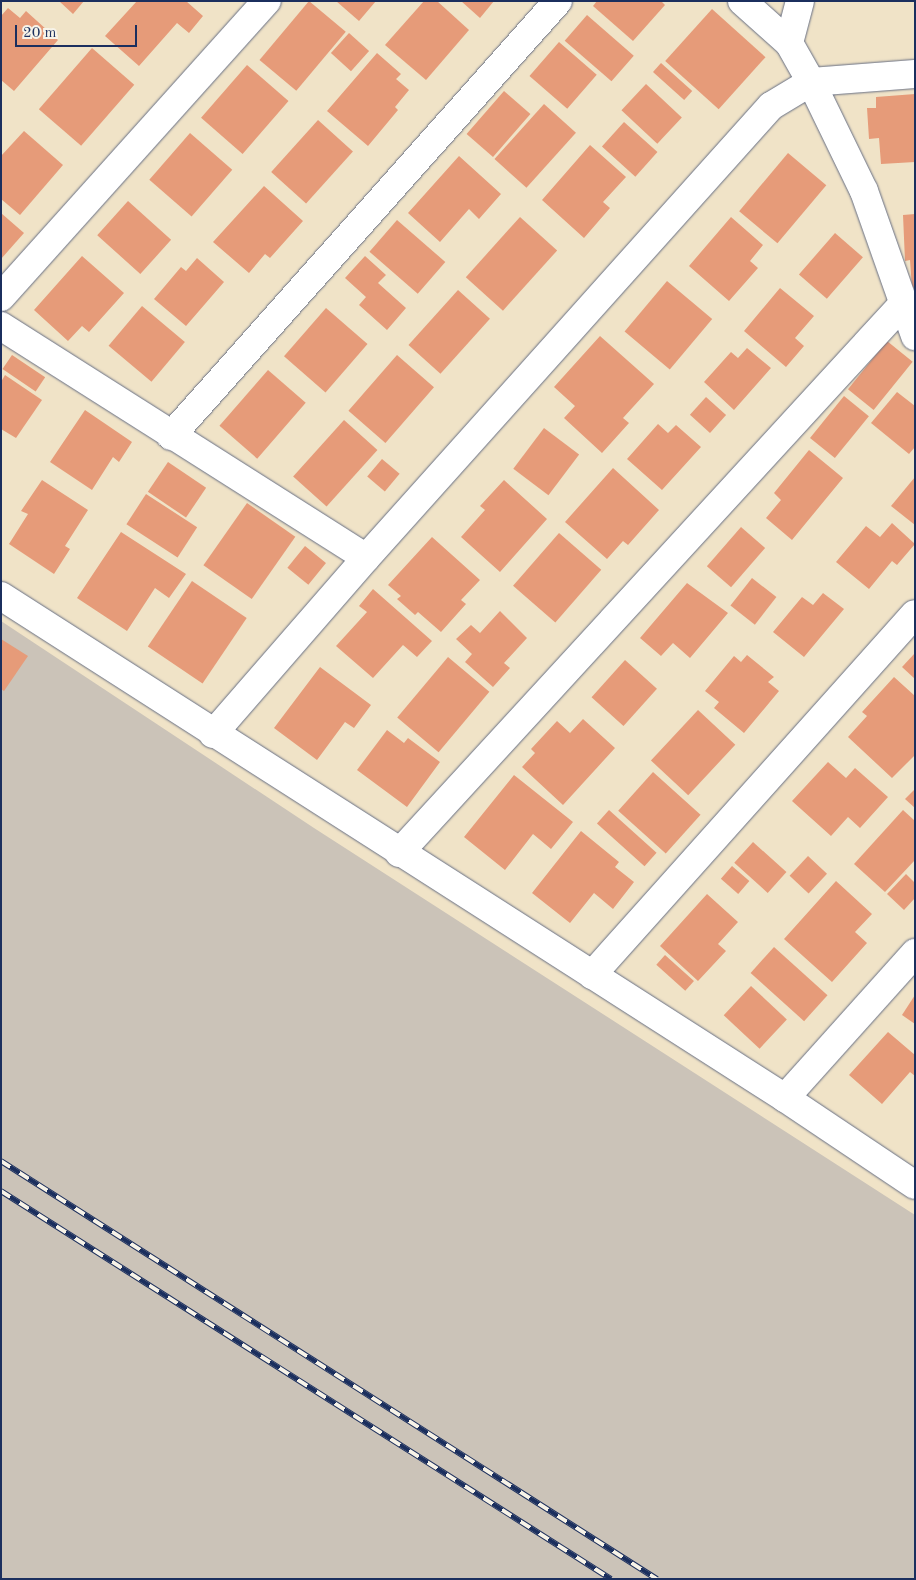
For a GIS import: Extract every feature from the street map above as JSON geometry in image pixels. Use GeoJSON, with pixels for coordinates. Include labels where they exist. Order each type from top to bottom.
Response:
{"type":"FeatureCollection","features":[{"type":"Feature","properties":{"kind":"street"},"geometry":{"type":"LineString","coordinates":[[1,297],[267,1]]}},
{"type":"Feature","properties":{"kind":"street"},"geometry":{"type":"LineString","coordinates":[[172,436],[558,1]]}},
{"type":"Feature","properties":{"kind":"street"},"geometry":{"type":"LineString","coordinates":[[399,853],[911,324],[864,190],[811,82],[789,43],[742,1]]}},
{"type":"Feature","properties":{"kind":"street"},"geometry":{"type":"LineString","coordinates":[[789,43],[800,1]]}},
{"type":"Feature","properties":{"kind":"street"},"geometry":{"type":"LineString","coordinates":[[213,734],[366,558],[771,106],[811,82],[915,74]]}},
{"type":"Feature","properties":{"kind":"street"},"geometry":{"type":"LineString","coordinates":[[1,326],[366,558]]}},
{"type":"Feature","properties":{"kind":"street"},"geometry":{"type":"LineString","coordinates":[[1,596],[213,734],[785,1098],[915,1185]]}},
{"type":"Feature","properties":{"kind":"street"},"geometry":{"type":"LineString","coordinates":[[592,975],[915,614]]}},
{"type":"Feature","properties":{"kind":"street"},"geometry":{"type":"LineString","coordinates":[[785,1098],[915,953]]}},
{"type":"Feature","properties":{"kind":"shaded area"},"geometry":{"type":"Polygon","coordinates":[[[1,621],[314,828],[915,1215],[915,1579],[1,1579],[1,621]]]}},
{"type":"Feature","properties":{"kind":"building"},"geometry":{"type":"Polygon","coordinates":[[[59,1],[84,1],[73,14],[59,1]]]}},
{"type":"Feature","properties":{"kind":"building"},"geometry":{"type":"Polygon","coordinates":[[[137,1],[186,1],[203,16],[189,33],[177,23],[139,66],[105,36],[137,1]]]}},
{"type":"Feature","properties":{"kind":"building"},"geometry":{"type":"Polygon","coordinates":[[[309,1],[346,32],[296,91],[260,60],[309,1]]]}},
{"type":"Feature","properties":{"kind":"building"},"geometry":{"type":"Polygon","coordinates":[[[336,1],[376,1],[359,21],[336,1]]]}},
{"type":"Feature","properties":{"kind":"building"},"geometry":{"type":"Polygon","coordinates":[[[424,1],[437,1],[469,30],[426,80],[385,45],[424,1]]]}},
{"type":"Feature","properties":{"kind":"building"},"geometry":{"type":"Polygon","coordinates":[[[461,1],[494,1],[480,18],[461,1]]]}},
{"type":"Feature","properties":{"kind":"building"},"geometry":{"type":"Polygon","coordinates":[[[597,1],[661,1],[665,5],[633,41],[593,6],[597,1]]]}},
{"type":"Feature","properties":{"kind":"building"},"geometry":{"type":"Polygon","coordinates":[[[8,8],[20,18],[26,11],[58,40],[14,91],[1,80],[1,16],[8,8]]]}},
{"type":"Feature","properties":{"kind":"building"},"geometry":{"type":"Polygon","coordinates":[[[712,9],[766,57],[719,109],[665,61],[712,9]]]}},
{"type":"Feature","properties":{"kind":"building"},"geometry":{"type":"Polygon","coordinates":[[[587,15],[634,56],[611,81],[565,41],[587,15]]]}},
{"type":"Feature","properties":{"kind":"building"},"geometry":{"type":"Polygon","coordinates":[[[349,33],[369,51],[351,71],[331,53],[349,33]]]}},
{"type":"Feature","properties":{"kind":"building"},"geometry":{"type":"Polygon","coordinates":[[[559,42],[597,75],[567,109],[529,76],[559,42]]]}},
{"type":"Feature","properties":{"kind":"building"},"geometry":{"type":"Polygon","coordinates":[[[92,48],[134,85],[81,146],[39,109],[92,48]]]}},
{"type":"Feature","properties":{"kind":"building"},"geometry":{"type":"Polygon","coordinates":[[[377,53],[401,74],[396,79],[409,90],[395,107],[398,110],[368,146],[327,111],[377,53]]]}},
{"type":"Feature","properties":{"kind":"building"},"geometry":{"type":"Polygon","coordinates":[[[661,63],[692,91],[684,100],[653,72],[661,63]]]}},
{"type":"Feature","properties":{"kind":"building"},"geometry":{"type":"Polygon","coordinates":[[[247,65],[289,101],[243,154],[201,118],[247,65]]]}},
{"type":"Feature","properties":{"kind":"building"},"geometry":{"type":"Polygon","coordinates":[[[646,84],[682,117],[657,144],[621,110],[646,84]]]}},
{"type":"Feature","properties":{"kind":"building"},"geometry":{"type":"Polygon","coordinates":[[[504,91],[530,114],[493,157],[467,134],[504,91]]]}},
{"type":"Feature","properties":{"kind":"building"},"geometry":{"type":"Polygon","coordinates":[[[915,94],[915,162],[881,164],[879,138],[869,139],[867,108],[876,108],[876,97],[915,94]]]}},
{"type":"Feature","properties":{"kind":"building"},"geometry":{"type":"Polygon","coordinates":[[[544,104],[576,133],[526,188],[494,159],[544,104]]]}},
{"type":"Feature","properties":{"kind":"building"},"geometry":{"type":"Polygon","coordinates":[[[318,120],[353,151],[306,203],[271,172],[318,120]]]}},
{"type":"Feature","properties":{"kind":"building"},"geometry":{"type":"Polygon","coordinates":[[[624,122],[657,152],[635,177],[602,147],[624,122]]]}},
{"type":"Feature","properties":{"kind":"building"},"geometry":{"type":"Polygon","coordinates":[[[24,131],[63,165],[20,215],[1,199],[1,156],[24,131]]]}},
{"type":"Feature","properties":{"kind":"building"},"geometry":{"type":"Polygon","coordinates":[[[190,133],[232,170],[192,217],[149,180],[190,133]]]}},
{"type":"Feature","properties":{"kind":"building"},"geometry":{"type":"Polygon","coordinates":[[[590,145],[626,177],[603,202],[610,208],[584,238],[542,200],[590,145]]]}},
{"type":"Feature","properties":{"kind":"building"},"geometry":{"type":"Polygon","coordinates":[[[788,153],[826,185],[777,243],[739,211],[788,153]]]}},
{"type":"Feature","properties":{"kind":"building"},"geometry":{"type":"Polygon","coordinates":[[[459,156],[501,194],[479,219],[469,209],[440,242],[408,213],[459,156]]]}},
{"type":"Feature","properties":{"kind":"building"},"geometry":{"type":"Polygon","coordinates":[[[264,186],[303,221],[270,258],[265,254],[249,273],[213,242],[264,186]]]}},
{"type":"Feature","properties":{"kind":"building"},"geometry":{"type":"Polygon","coordinates":[[[128,201],[171,240],[140,274],[97,235],[128,201]]]}},
{"type":"Feature","properties":{"kind":"building"},"geometry":{"type":"Polygon","coordinates":[[[1,213],[24,233],[1,259],[1,213]]]}},
{"type":"Feature","properties":{"kind":"building"},"geometry":{"type":"Polygon","coordinates":[[[915,214],[915,287],[912,288],[910,260],[905,261],[903,215],[915,214]]]}},
{"type":"Feature","properties":{"kind":"building"},"geometry":{"type":"Polygon","coordinates":[[[520,217],[557,250],[503,311],[466,277],[520,217]]]}},
{"type":"Feature","properties":{"kind":"building"},"geometry":{"type":"Polygon","coordinates":[[[731,217],[763,245],[750,261],[758,268],[729,301],[689,266],[731,217]]]}},
{"type":"Feature","properties":{"kind":"building"},"geometry":{"type":"Polygon","coordinates":[[[397,220],[445,262],[418,294],[369,252],[397,220]]]}},
{"type":"Feature","properties":{"kind":"building"},"geometry":{"type":"Polygon","coordinates":[[[835,233],[863,257],[827,299],[799,275],[835,233]]]}},
{"type":"Feature","properties":{"kind":"building"},"geometry":{"type":"Polygon","coordinates":[[[82,256],[124,293],[89,332],[82,326],[68,341],[34,310],[82,256]]]}},
{"type":"Feature","properties":{"kind":"building"},"geometry":{"type":"Polygon","coordinates":[[[365,256],[386,275],[378,283],[406,308],[387,330],[359,305],[366,297],[345,278],[365,256]]]}},
{"type":"Feature","properties":{"kind":"building"},"geometry":{"type":"Polygon","coordinates":[[[197,258],[224,282],[186,326],[154,299],[181,267],[186,271],[197,258]]]}},
{"type":"Feature","properties":{"kind":"building"},"geometry":{"type":"Polygon","coordinates":[[[667,281],[712,319],[670,369],[625,332],[667,281]]]}},
{"type":"Feature","properties":{"kind":"building"},"geometry":{"type":"Polygon","coordinates":[[[780,288],[814,316],[795,338],[804,346],[786,367],[744,331],[780,288]]]}},
{"type":"Feature","properties":{"kind":"building"},"geometry":{"type":"Polygon","coordinates":[[[458,290],[490,319],[440,374],[408,345],[458,290]]]}},
{"type":"Feature","properties":{"kind":"building"},"geometry":{"type":"Polygon","coordinates":[[[142,306],[185,342],[151,382],[109,346],[142,306]]]}},
{"type":"Feature","properties":{"kind":"building"},"geometry":{"type":"Polygon","coordinates":[[[326,308],[368,344],[326,392],[284,356],[326,308]]]}},
{"type":"Feature","properties":{"kind":"building"},"geometry":{"type":"Polygon","coordinates":[[[600,336],[654,384],[623,418],[629,423],[602,453],[564,418],[575,406],[554,387],[600,336]]]}},
{"type":"Feature","properties":{"kind":"building"},"geometry":{"type":"Polygon","coordinates":[[[887,341],[913,362],[874,410],[848,389],[887,341]]]}},
{"type":"Feature","properties":{"kind":"building"},"geometry":{"type":"Polygon","coordinates":[[[747,348],[771,368],[734,410],[704,382],[731,352],[738,358],[747,348]]]}},
{"type":"Feature","properties":{"kind":"building"},"geometry":{"type":"Polygon","coordinates":[[[12,355],[45,377],[36,391],[2,369],[12,355]]]}},
{"type":"Feature","properties":{"kind":"building"},"geometry":{"type":"Polygon","coordinates":[[[397,355],[434,387],[385,443],[348,411],[397,355]]]}},
{"type":"Feature","properties":{"kind":"building"},"geometry":{"type":"Polygon","coordinates":[[[268,370],[306,403],[257,459],[219,426],[268,370]]]}},
{"type":"Feature","properties":{"kind":"building"},"geometry":{"type":"Polygon","coordinates":[[[5,375],[42,400],[16,438],[1,429],[1,382],[5,375]]]}},
{"type":"Feature","properties":{"kind":"building"},"geometry":{"type":"Polygon","coordinates":[[[897,392],[915,406],[915,447],[909,454],[871,423],[897,392]]]}},
{"type":"Feature","properties":{"kind":"building"},"geometry":{"type":"Polygon","coordinates":[[[844,396],[869,416],[835,458],[810,438],[844,396]]]}},
{"type":"Feature","properties":{"kind":"building"},"geometry":{"type":"Polygon","coordinates":[[[706,397],[726,415],[710,433],[690,415],[706,397]]]}},
{"type":"Feature","properties":{"kind":"building"},"geometry":{"type":"Polygon","coordinates":[[[85,410],[132,442],[119,462],[113,457],[92,490],[50,462],[85,410]]]}},
{"type":"Feature","properties":{"kind":"building"},"geometry":{"type":"Polygon","coordinates":[[[344,420],[377,450],[327,507],[293,476],[344,420]]]}},
{"type":"Feature","properties":{"kind":"building"},"geometry":{"type":"Polygon","coordinates":[[[658,424],[668,433],[676,425],[701,447],[662,490],[627,459],[658,424]]]}},
{"type":"Feature","properties":{"kind":"building"},"geometry":{"type":"Polygon","coordinates":[[[544,428],[579,454],[548,495],[513,469],[544,428]]]}},
{"type":"Feature","properties":{"kind":"building"},"geometry":{"type":"Polygon","coordinates":[[[809,450],[843,478],[792,540],[766,518],[781,500],[774,493],[809,450]]]}},
{"type":"Feature","properties":{"kind":"building"},"geometry":{"type":"Polygon","coordinates":[[[382,459],[400,474],[385,491],[367,477],[382,459]]]}},
{"type":"Feature","properties":{"kind":"building"},"geometry":{"type":"Polygon","coordinates":[[[168,462],[206,488],[186,518],[148,492],[168,462]]]}},
{"type":"Feature","properties":{"kind":"building"},"geometry":{"type":"Polygon","coordinates":[[[613,468],[659,510],[628,545],[623,541],[607,559],[565,522],[613,468]]]}},
{"type":"Feature","properties":{"kind":"building"},"geometry":{"type":"Polygon","coordinates":[[[915,477],[915,525],[891,506],[915,477]]]}},
{"type":"Feature","properties":{"kind":"building"},"geometry":{"type":"Polygon","coordinates":[[[42,480],[88,510],[65,546],[70,549],[54,574],[9,544],[28,514],[21,511],[42,480]]]}},
{"type":"Feature","properties":{"kind":"building"},"geometry":{"type":"Polygon","coordinates":[[[504,480],[547,519],[500,572],[461,537],[485,510],[480,506],[504,480]]]}},
{"type":"Feature","properties":{"kind":"building"},"geometry":{"type":"Polygon","coordinates":[[[146,494],[197,527],[178,557],[126,524],[146,494]]]}},
{"type":"Feature","properties":{"kind":"building"},"geometry":{"type":"Polygon","coordinates":[[[247,503],[295,537],[252,599],[203,565],[247,503]]]}},
{"type":"Feature","properties":{"kind":"building"},"geometry":{"type":"Polygon","coordinates":[[[892,523],[915,544],[897,565],[892,561],[869,589],[836,562],[866,526],[880,537],[892,523]]]}},
{"type":"Feature","properties":{"kind":"building"},"geometry":{"type":"Polygon","coordinates":[[[741,527],[765,548],[731,587],[707,566],[741,527]]]}},
{"type":"Feature","properties":{"kind":"building"},"geometry":{"type":"Polygon","coordinates":[[[121,532],[186,574],[169,598],[155,588],[127,631],[77,598],[121,532]]]}},
{"type":"Feature","properties":{"kind":"building"},"geometry":{"type":"Polygon","coordinates":[[[559,533],[601,570],[555,623],[513,586],[559,533]]]}},
{"type":"Feature","properties":{"kind":"building"},"geometry":{"type":"Polygon","coordinates":[[[432,537],[480,580],[461,600],[466,604],[441,632],[418,612],[415,615],[397,599],[401,596],[388,585],[432,537]]]}},
{"type":"Feature","properties":{"kind":"building"},"geometry":{"type":"Polygon","coordinates":[[[305,546],[326,563],[308,585],[287,568],[305,546]]]}},
{"type":"Feature","properties":{"kind":"building"},"geometry":{"type":"Polygon","coordinates":[[[752,578],[776,597],[755,625],[730,606],[752,578]]]}},
{"type":"Feature","properties":{"kind":"building"},"geometry":{"type":"Polygon","coordinates":[[[192,581],[247,618],[203,683],[148,646],[192,581]]]}},
{"type":"Feature","properties":{"kind":"building"},"geometry":{"type":"Polygon","coordinates":[[[687,583],[728,613],[690,658],[673,643],[661,656],[640,638],[687,583]]]}},
{"type":"Feature","properties":{"kind":"building"},"geometry":{"type":"Polygon","coordinates":[[[373,589],[432,641],[417,657],[403,645],[373,678],[336,646],[367,612],[359,606],[373,589]]]}},
{"type":"Feature","properties":{"kind":"building"},"geometry":{"type":"Polygon","coordinates":[[[823,593],[844,609],[804,657],[773,632],[802,597],[813,605],[823,593]]]}},
{"type":"Feature","properties":{"kind":"building"},"geometry":{"type":"Polygon","coordinates":[[[500,611],[527,638],[504,663],[510,668],[493,687],[465,662],[472,654],[456,639],[471,625],[480,633],[500,611]]]}},
{"type":"Feature","properties":{"kind":"building"},"geometry":{"type":"Polygon","coordinates":[[[1,639],[28,656],[4,691],[1,689],[1,639]]]}},
{"type":"Feature","properties":{"kind":"building"},"geometry":{"type":"Polygon","coordinates":[[[915,653],[915,679],[902,667],[915,653]]]}},
{"type":"Feature","properties":{"kind":"building"},"geometry":{"type":"Polygon","coordinates":[[[747,655],[774,677],[768,682],[779,691],[744,733],[714,708],[719,702],[705,691],[734,656],[741,662],[747,655]]]}},
{"type":"Feature","properties":{"kind":"building"},"geometry":{"type":"Polygon","coordinates":[[[448,657],[489,692],[439,752],[397,718],[448,657]]]}},
{"type":"Feature","properties":{"kind":"building"},"geometry":{"type":"Polygon","coordinates":[[[625,660],[657,689],[623,726],[592,697],[625,660]]]}},
{"type":"Feature","properties":{"kind":"building"},"geometry":{"type":"Polygon","coordinates":[[[320,667],[371,705],[354,728],[345,722],[317,760],[274,728],[320,667]]]}},
{"type":"Feature","properties":{"kind":"building"},"geometry":{"type":"Polygon","coordinates":[[[894,677],[915,696],[915,755],[892,778],[848,737],[867,716],[862,712],[894,677]]]}},
{"type":"Feature","properties":{"kind":"building"},"geometry":{"type":"Polygon","coordinates":[[[698,710],[735,745],[688,795],[651,760],[698,710]]]}},
{"type":"Feature","properties":{"kind":"building"},"geometry":{"type":"Polygon","coordinates":[[[583,719],[615,748],[563,805],[522,767],[535,753],[531,749],[557,721],[570,733],[583,719]]]}},
{"type":"Feature","properties":{"kind":"building"},"geometry":{"type":"Polygon","coordinates":[[[387,730],[404,743],[408,738],[440,762],[407,807],[357,770],[387,730]]]}},
{"type":"Feature","properties":{"kind":"building"},"geometry":{"type":"Polygon","coordinates":[[[828,762],[846,778],[855,768],[888,797],[860,828],[848,817],[831,836],[792,801],[828,762]]]}},
{"type":"Feature","properties":{"kind":"building"},"geometry":{"type":"Polygon","coordinates":[[[653,772],[701,815],[666,853],[618,811],[653,772]]]}},
{"type":"Feature","properties":{"kind":"building"},"geometry":{"type":"Polygon","coordinates":[[[514,775],[573,822],[551,849],[533,834],[505,870],[464,837],[514,775]]]}},
{"type":"Feature","properties":{"kind":"building"},"geometry":{"type":"Polygon","coordinates":[[[915,789],[915,808],[905,799],[915,789]]]}},
{"type":"Feature","properties":{"kind":"building"},"geometry":{"type":"Polygon","coordinates":[[[609,810],[657,853],[645,866],[597,823],[609,810]]]}},
{"type":"Feature","properties":{"kind":"building"},"geometry":{"type":"Polygon","coordinates":[[[903,810],[915,821],[915,860],[885,892],[854,864],[903,810]]]}},
{"type":"Feature","properties":{"kind":"building"},"geometry":{"type":"Polygon","coordinates":[[[581,831],[619,862],[615,867],[634,882],[613,909],[594,893],[570,923],[532,893],[581,831]]]}},
{"type":"Feature","properties":{"kind":"building"},"geometry":{"type":"Polygon","coordinates":[[[753,842],[786,872],[768,893],[734,863],[753,842]]]}},
{"type":"Feature","properties":{"kind":"building"},"geometry":{"type":"Polygon","coordinates":[[[808,856],[827,874],[809,893],[790,876],[808,856]]]}},
{"type":"Feature","properties":{"kind":"building"},"geometry":{"type":"Polygon","coordinates":[[[732,866],[749,881],[738,894],[721,879],[732,866]]]}},
{"type":"Feature","properties":{"kind":"building"},"geometry":{"type":"Polygon","coordinates":[[[906,874],[915,883],[915,898],[904,910],[887,894],[906,874]]]}},
{"type":"Feature","properties":{"kind":"building"},"geometry":{"type":"Polygon","coordinates":[[[836,881],[872,914],[855,932],[867,943],[832,982],[784,939],[836,881]]]}},
{"type":"Feature","properties":{"kind":"building"},"geometry":{"type":"Polygon","coordinates":[[[707,894],[738,922],[718,944],[726,951],[698,981],[660,946],[707,894]]]}},
{"type":"Feature","properties":{"kind":"building"},"geometry":{"type":"Polygon","coordinates":[[[774,947],[828,995],[804,1021],[751,973],[774,947]]]}},
{"type":"Feature","properties":{"kind":"building"},"geometry":{"type":"Polygon","coordinates":[[[665,955],[694,981],[685,991],[656,965],[665,955]]]}},
{"type":"Feature","properties":{"kind":"building"},"geometry":{"type":"Polygon","coordinates":[[[751,986],[787,1019],[760,1049],[724,1015],[751,986]]]}},
{"type":"Feature","properties":{"kind":"building"},"geometry":{"type":"Polygon","coordinates":[[[915,995],[915,1024],[902,1015],[915,995]]]}},
{"type":"Feature","properties":{"kind":"building"},"geometry":{"type":"Polygon","coordinates":[[[888,1032],[915,1055],[915,1076],[910,1072],[882,1104],[849,1075],[888,1032]]]}},
{"type":"Feature","properties":{"kind":"railway"},"geometry":{"type":"LineString","coordinates":[[1,1161],[657,1579]]}},
{"type":"Feature","properties":{"kind":"railway"},"geometry":{"type":"LineString","coordinates":[[1,1191],[611,1579]]}}]}
